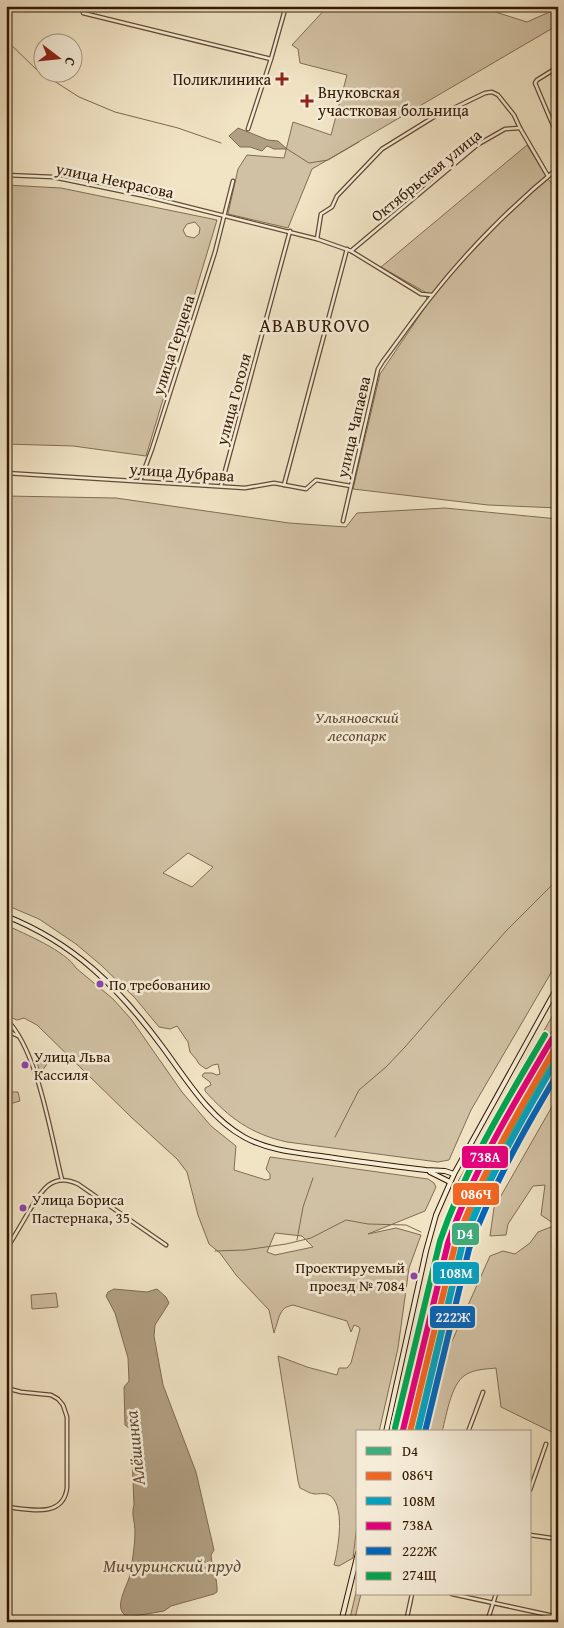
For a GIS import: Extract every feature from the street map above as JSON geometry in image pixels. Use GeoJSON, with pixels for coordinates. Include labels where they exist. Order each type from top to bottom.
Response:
{"type":"FeatureCollection","features":[{"type":"Feature","properties":{"kind":"street"},"geometry":{"type":"LineString","coordinates":[[82,6],[82,13],[271,59]]}},
{"type":"Feature","properties":{"kind":"street"},"geometry":{"type":"LineString","coordinates":[[248,129],[286,6]]}},
{"type":"Feature","properties":{"kind":"street"},"geometry":{"type":"LineString","coordinates":[[533,6],[538,9],[543,6]]}},
{"type":"Feature","properties":{"kind":"street"},"geometry":{"type":"LineString","coordinates":[[558,67],[536,80],[535,83],[558,137]]}},
{"type":"Feature","properties":{"kind":"street"},"geometry":{"type":"LineString","coordinates":[[317,239],[321,214],[332,207],[337,196],[382,149],[445,110],[454,108],[485,93],[492,92],[498,95],[514,115],[548,176]]}},
{"type":"Feature","properties":{"kind":"street","name":"Октябрьская улица"},"geometry":{"type":"LineString","coordinates":[[349,250],[477,145],[505,128],[520,128]]}},
{"type":"Feature","properties":{"kind":"street","name":"улица Чапаева"},"geometry":{"type":"LineString","coordinates":[[343,521],[378,369],[432,295],[478,243],[528,194],[558,168]]}},
{"type":"Feature","properties":{"kind":"street","name":"улица Некрасова"},"geometry":{"type":"LineString","coordinates":[[6,175],[53,177],[145,196],[290,231],[349,250],[421,294],[432,295]]}},
{"type":"Feature","properties":{"kind":"street","name":"улица Герцена"},"geometry":{"type":"LineString","coordinates":[[140,481],[225,216],[233,181]]}},
{"type":"Feature","properties":{"kind":"street","name":"улица Гоголя"},"geometry":{"type":"LineString","coordinates":[[220,486],[290,231]]}},
{"type":"Feature","properties":{"kind":"street"},"geometry":{"type":"LineString","coordinates":[[284,485],[349,250]]}},
{"type":"Feature","properties":{"kind":"street","name":"улица Дубрава"},"geometry":{"type":"LineString","coordinates":[[6,473],[245,488],[274,483],[306,489],[316,480],[351,486]]}},
{"type":"Feature","properties":{"kind":"street"},"geometry":{"type":"LineString","coordinates":[[6,916],[37,930],[58,943],[79,957],[107,981],[139,1016],[207,1106],[222,1121],[244,1138],[264,1146],[297,1153],[445,1171],[454,1174]]}},
{"type":"Feature","properties":{"kind":"street"},"geometry":{"type":"LineString","coordinates":[[386,1430],[430,1232],[454,1174],[558,986]]}},
{"type":"Feature","properties":{"kind":"street"},"geometry":{"type":"LineString","coordinates":[[6,1019],[15,1028],[36,1075],[62,1180]]}},
{"type":"Feature","properties":{"kind":"street"},"geometry":{"type":"LineString","coordinates":[[6,1030],[18,1036]]}},
{"type":"Feature","properties":{"kind":"street"},"geometry":{"type":"LineString","coordinates":[[426,1170],[450,1182]]}},
{"type":"Feature","properties":{"kind":"street"},"geometry":{"type":"LineString","coordinates":[[6,1250],[40,1192],[52,1183],[62,1180],[78,1184],[166,1245]]}},
{"type":"Feature","properties":{"kind":"street"},"geometry":{"type":"LineString","coordinates":[[6,1388],[21,1392],[51,1395],[58,1399],[67,1417],[67,1488],[61,1503],[55,1507],[42,1510],[6,1507]]}},
{"type":"Feature","properties":{"kind":"street"},"geometry":{"type":"LineString","coordinates":[[469,1430],[483,1392]]}},
{"type":"Feature","properties":{"kind":"street"},"geometry":{"type":"LineString","coordinates":[[532,1484],[546,1444]]}},
{"type":"Feature","properties":{"kind":"street"},"geometry":{"type":"LineString","coordinates":[[532,1534],[558,1539]]}},
{"type":"Feature","properties":{"kind":"street"},"geometry":{"type":"LineString","coordinates":[[341,1622],[356,1561]]}},
{"type":"Feature","properties":{"kind":"street"},"geometry":{"type":"LineString","coordinates":[[406,1622],[412,1596]]}},
{"type":"Feature","properties":{"kind":"street"},"geometry":{"type":"LineString","coordinates":[[462,1596],[558,1617]]}},
{"type":"Feature","properties":{"kind":"street"},"geometry":{"type":"LineString","coordinates":[[487,1622],[496,1596]]}},
{"type":"Feature","properties":{"kind":"green space"},"geometry":{"type":"Polygon","coordinates":[[[328,6],[466,6],[486,9],[527,22],[554,10],[558,25],[312,169],[288,228],[228,214],[238,169],[247,155],[284,158],[293,122],[331,135],[347,75],[300,63],[298,49],[292,45],[328,6]]]}},
{"type":"Feature","properties":{"kind":"green space"},"geometry":{"type":"Polygon","coordinates":[[[527,145],[548,179],[558,190],[558,508],[488,505],[353,489],[380,374],[428,303],[425,292],[381,267],[527,145]]]}},
{"type":"Feature","properties":{"kind":"green space"},"geometry":{"type":"Polygon","coordinates":[[[6,185],[61,188],[217,220],[146,456],[73,446],[6,444],[6,185]],[[195,222],[187,224],[183,230],[186,236],[194,238],[199,234],[200,228],[195,222]]]}},
{"type":"Feature","properties":{"kind":"green space","name":"Ульяновский лесопарк"},"geometry":{"type":"Polygon","coordinates":[[[6,496],[116,498],[289,523],[346,527],[357,513],[445,508],[558,519],[558,961],[471,1110],[449,1160],[438,1162],[287,1142],[274,1139],[242,1124],[205,1091],[205,1088],[211,1085],[202,1076],[204,1073],[220,1074],[218,1064],[206,1069],[199,1064],[190,1052],[188,1042],[177,1026],[170,1029],[159,1027],[135,998],[76,944],[39,919],[6,905],[6,496]],[[188,853],[163,873],[192,887],[213,867],[188,853]]]}},
{"type":"Feature","properties":{"kind":"green space"},"geometry":{"type":"Polygon","coordinates":[[[6,925],[64,955],[76,968],[113,999],[131,1019],[182,1092],[211,1126],[236,1146],[234,1170],[266,1180],[270,1179],[270,1174],[266,1169],[270,1157],[428,1179],[434,1183],[436,1187],[425,1211],[368,1234],[396,1228],[421,1235],[409,1268],[398,1348],[379,1430],[356,1430],[356,1533],[353,1558],[339,1566],[334,1565],[339,1538],[339,1516],[333,1498],[327,1494],[309,1493],[300,1488],[278,1356],[307,1367],[337,1375],[339,1368],[347,1368],[351,1363],[359,1327],[354,1325],[351,1332],[347,1321],[293,1305],[281,1312],[274,1333],[269,1310],[236,1275],[220,1253],[209,1244],[198,1215],[187,1172],[177,1159],[37,1025],[24,1018],[17,1020],[7,1016],[6,925]],[[275,1233],[267,1252],[275,1255],[313,1247],[302,1236],[275,1233]]]}},
{"type":"Feature","properties":{"kind":"green space"},"geometry":{"type":"Polygon","coordinates":[[[558,1006],[558,1021],[504,1114],[472,1175],[466,1183],[460,1186],[457,1183],[558,1006]]]}},
{"type":"Feature","properties":{"kind":"green space"},"geometry":{"type":"Polygon","coordinates":[[[44,1056],[50,1060],[42,1071],[39,1069],[36,1059],[44,1056]]]}},
{"type":"Feature","properties":{"kind":"green space"},"geometry":{"type":"Polygon","coordinates":[[[6,1092],[18,1092],[20,1101],[6,1105],[6,1092]]]}},
{"type":"Feature","properties":{"kind":"green space"},"geometry":{"type":"Polygon","coordinates":[[[558,1096],[558,1435],[501,1407],[496,1368],[482,1369],[463,1377],[454,1390],[443,1430],[428,1430],[448,1350],[490,1256],[503,1251],[515,1254],[530,1243],[538,1232],[556,1225],[541,1215],[545,1185],[533,1186],[508,1224],[506,1235],[490,1236],[494,1208],[558,1096]]]}},
{"type":"Feature","properties":{"kind":"green space"},"geometry":{"type":"Polygon","coordinates":[[[450,1212],[451,1215],[450,1235],[439,1294],[419,1372],[407,1430],[399,1430],[429,1308],[447,1214],[450,1212]]]}},
{"type":"Feature","properties":{"kind":"green space"},"geometry":{"type":"Polygon","coordinates":[[[56,1293],[58,1307],[32,1309],[31,1295],[56,1293]]]}},
{"type":"Feature","properties":{"kind":"green space"},"geometry":{"type":"Polygon","coordinates":[[[356,1592],[356,1596],[360,1596],[354,1622],[349,1622],[356,1592]]]}},
{"type":"Feature","properties":{"kind":"water"},"geometry":{"type":"Polygon","coordinates":[[[238,128],[268,140],[278,141],[287,149],[274,149],[267,146],[262,151],[250,147],[240,147],[229,136],[238,128]]]}},
{"type":"Feature","properties":{"kind":"water","name":"Мичуринский пруд"},"geometry":{"type":"Polygon","coordinates":[[[114,1289],[147,1292],[157,1289],[166,1297],[169,1303],[155,1325],[154,1336],[163,1385],[196,1472],[214,1550],[211,1555],[217,1587],[217,1592],[214,1594],[171,1606],[164,1611],[129,1617],[121,1610],[122,1598],[130,1575],[135,1537],[131,1432],[125,1425],[124,1387],[129,1381],[128,1358],[115,1313],[106,1296],[108,1292],[114,1289]]]}},
{"type":"Feature","properties":{"kind":"waterway"},"geometry":{"type":"LineString","coordinates":[[6,40],[37,70],[79,97],[115,112],[178,128],[221,143]]}},
{"type":"Feature","properties":{"kind":"waterway"},"geometry":{"type":"LineString","coordinates":[[287,149],[309,163],[328,160],[359,142]]}},
{"type":"Feature","properties":{"kind":"waterway"},"geometry":{"type":"LineString","coordinates":[[335,1137],[359,1090],[386,1067],[405,1047],[506,931],[558,879]]}},
{"type":"Feature","properties":{"kind":"waterway","name":"Алёшинка"},"geometry":{"type":"LineString","coordinates":[[6,1169],[12,1180],[7,1188],[10,1200]]}},
{"type":"Feature","properties":{"kind":"waterway"},"geometry":{"type":"LineString","coordinates":[[297,1240],[303,1207],[313,1178]]}},
{"type":"Feature","properties":{"kind":"waterway"},"geometry":{"type":"LineString","coordinates":[[215,1251],[245,1250],[286,1244],[311,1238],[346,1220],[368,1224],[406,1225],[421,1232]]}},
{"type":"Feature","properties":{"kind":"waterway"},"geometry":{"type":"LineString","coordinates":[[438,1236],[455,1234]]}},
{"type":"Feature","properties":{"kind":"waterway","name":"Алёшинка"},"geometry":{"type":"LineString","coordinates":[[165,1616],[168,1622]]}},
{"type":"Feature","properties":{"kind":"transit line","name":"274Щ"},"geometry":{"type":"LineString","coordinates":[[395,1428],[440,1241],[450,1214],[461,1187],[487,1136],[545,1035]]}},
{"type":"Feature","properties":{"kind":"transit line","name":"738А"},"geometry":{"type":"LineString","coordinates":[[403,1430],[448,1243],[458,1216],[495,1139],[552,1039]]}},
{"type":"Feature","properties":{"kind":"transit line","name":"086Ч"},"geometry":{"type":"LineString","coordinates":[[410,1430],[455,1245],[465,1218],[489,1167],[558,1043]]}},
{"type":"Feature","properties":{"kind":"transit line","name":"D4"},"geometry":{"type":"LineString","coordinates":[[417,1430],[461,1248],[476,1202],[489,1174],[558,1054]]}},
{"type":"Feature","properties":{"kind":"transit line","name":"108М"},"geometry":{"type":"LineString","coordinates":[[418,1430],[462,1247],[494,1174],[518,1127],[558,1058]]}},
{"type":"Feature","properties":{"kind":"transit line","name":"222Ж"},"geometry":{"type":"LineString","coordinates":[[425,1430],[469,1249],[509,1159],[558,1073]]}},
{"type":"Feature","properties":{"kind":"place","name":"Поликлиника"},"geometry":{"type":"Point","coordinates":[282,79]}},
{"type":"Feature","properties":{"kind":"place","name":"Внуковская участковая больница"},"geometry":{"type":"Point","coordinates":[307,101]}},
{"type":"Feature","properties":{"kind":"place","name":"По требованию"},"geometry":{"type":"Point","coordinates":[100,984]}},
{"type":"Feature","properties":{"kind":"place","name":"Улица Льва Кассиля"},"geometry":{"type":"Point","coordinates":[25,1065]}},
{"type":"Feature","properties":{"kind":"place","name":"Улица Бориса Пастернака, 35"},"geometry":{"type":"Point","coordinates":[23,1208]}},
{"type":"Feature","properties":{"kind":"place","name":"Проектируемый проезд № 7084"},"geometry":{"type":"Point","coordinates":[414,1276]}},
{"type":"Feature","properties":{"kind":"district","name":"ABABUROVO"},"geometry":{"type":"Point","coordinates":[315,325]}}]}
